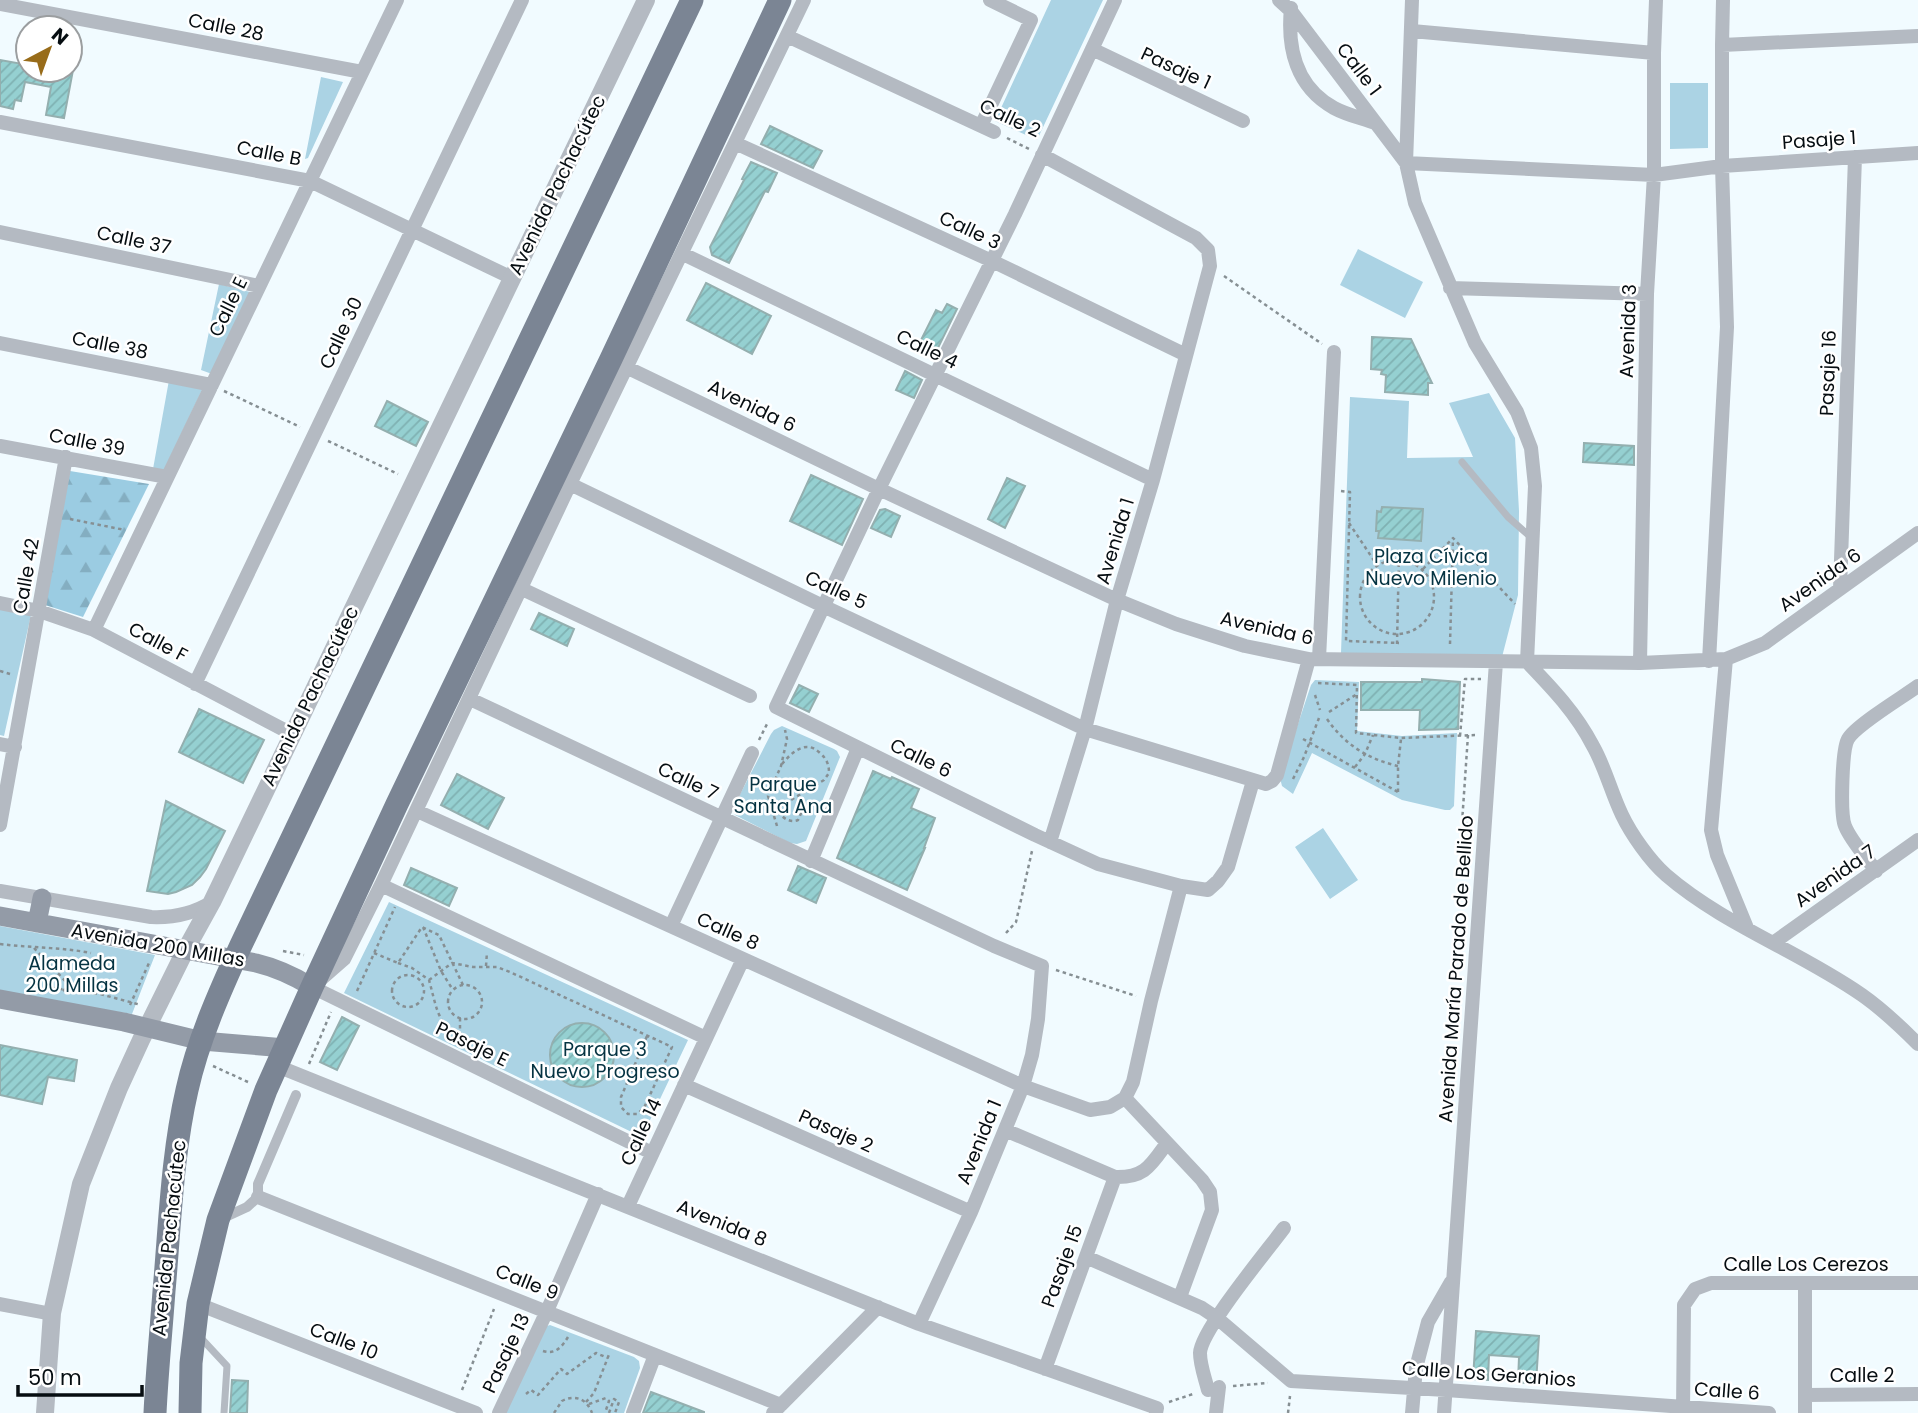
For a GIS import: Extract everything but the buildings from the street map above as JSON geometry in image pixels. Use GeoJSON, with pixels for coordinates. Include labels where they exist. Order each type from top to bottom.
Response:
{"type":"FeatureCollection","features":[{"type":"Feature","properties":{"kind":"main road","name":"Avenida Pachacútec"},"geometry":{"type":"LineString","coordinates":[[155,1413],[157,1357],[170,1213],[182,1118],[187,1088],[216,1000],[692,0]]}},
{"type":"Feature","properties":{"kind":"main road","name":"Avenida Pachacútec"},"geometry":{"type":"LineString","coordinates":[[190,1413],[191,1363],[198,1304],[218,1220],[266,1090],[397,804],[780,0]]}},
{"type":"Feature","properties":{"kind":"main road"},"geometry":{"type":"LineString","coordinates":[[37,923],[42,898]]}},
{"type":"Feature","properties":{"kind":"main road","name":"Avenida 200 Millas"},"geometry":{"type":"LineString","coordinates":[[0,916],[275,968],[312,987]]}},
{"type":"Feature","properties":{"kind":"main road"},"geometry":{"type":"LineString","coordinates":[[0,999],[147,1027],[199,1050],[281,1057]]}},
{"type":"Feature","properties":{"kind":"street","name":"Calle E"},"geometry":{"type":"LineString","coordinates":[[94,630],[397,0]]}},
{"type":"Feature","properties":{"kind":"street","name":"Calle 30"},"geometry":{"type":"LineString","coordinates":[[195,684],[522,0]]}},
{"type":"Feature","properties":{"kind":"street","name":"Avenida Pachacútec"},"geometry":{"type":"LineString","coordinates":[[46,1413],[52,1314],[80,1184],[119,1088],[185,951],[212,902],[646,0]]}},
{"type":"Feature","properties":{"kind":"street","name":"Avenida Pachacútec"},"geometry":{"type":"LineString","coordinates":[[312,987],[344,960],[381,886],[570,484],[804,0]]}},
{"type":"Feature","properties":{"kind":"street"},"geometry":{"type":"LineString","coordinates":[[987,129],[1031,20],[990,0]]}},
{"type":"Feature","properties":{"kind":"street"},"geometry":{"type":"LineString","coordinates":[[776,707],[1115,0]]}},
{"type":"Feature","properties":{"kind":"street","name":"Calle 1"},"geometry":{"type":"LineString","coordinates":[[1279,0],[1292,6],[1406,163]]}},
{"type":"Feature","properties":{"kind":"street"},"geometry":{"type":"LineString","coordinates":[[1412,0],[1406,163],[1415,204],[1475,343],[1517,412],[1531,449],[1535,486],[1527,662],[1582,725],[1622,816],[1664,873],[1696,898],[1861,994],[1891,1017],[1918,1044]]}},
{"type":"Feature","properties":{"kind":"street","name":"Avenida 3"},"geometry":{"type":"LineString","coordinates":[[1640,663],[1647,295],[1654,175],[1656,0]]}},
{"type":"Feature","properties":{"kind":"street"},"geometry":{"type":"LineString","coordinates":[[1709,661],[1727,327],[1722,166],[1721,45],[1724,0]]}},
{"type":"Feature","properties":{"kind":"street","name":"Calle 28"},"geometry":{"type":"LineString","coordinates":[[0,4],[362,72]]}},
{"type":"Feature","properties":{"kind":"street"},"geometry":{"type":"LineString","coordinates":[[1292,6],[1289,30],[1293,56],[1304,80],[1317,96],[1334,108],[1376,123]]}},
{"type":"Feature","properties":{"kind":"street"},"geometry":{"type":"LineString","coordinates":[[1412,31],[1654,53]]}},
{"type":"Feature","properties":{"kind":"street","name":"Calle 2"},"geometry":{"type":"LineString","coordinates":[[787,36],[987,129]]}},
{"type":"Feature","properties":{"kind":"street"},"geometry":{"type":"LineString","coordinates":[[1721,45],[1918,36]]}},
{"type":"Feature","properties":{"kind":"street","name":"Pasaje 1"},"geometry":{"type":"LineString","coordinates":[[1092,49],[1243,121]]}},
{"type":"Feature","properties":{"kind":"street","name":"Calle B"},"geometry":{"type":"LineString","coordinates":[[0,122],[310,181],[512,278]]}},
{"type":"Feature","properties":{"kind":"street","name":"Calle 3"},"geometry":{"type":"LineString","coordinates":[[735,143],[992,261],[1186,355]]}},
{"type":"Feature","properties":{"kind":"street","name":"Pasaje 1"},"geometry":{"type":"LineString","coordinates":[[1406,163],[1654,175],[1722,166],[1918,153]]}},
{"type":"Feature","properties":{"kind":"street","name":"Calle 2"},"geometry":{"type":"LineString","coordinates":[[1042,155],[1196,238],[1208,250]]}},
{"type":"Feature","properties":{"kind":"street","name":"Pasaje 16"},"geometry":{"type":"LineString","coordinates":[[1840,589],[1855,158]]}},
{"type":"Feature","properties":{"kind":"street","name":"Calle 37"},"geometry":{"type":"LineString","coordinates":[[0,232],[259,286]]}},
{"type":"Feature","properties":{"kind":"street","name":"Avenida 1"},"geometry":{"type":"LineString","coordinates":[[1051,842],[1085,729],[1117,600],[1153,480],[1210,266],[1208,250]]}},
{"type":"Feature","properties":{"kind":"street","name":"Calle 4"},"geometry":{"type":"LineString","coordinates":[[683,254],[1153,480]]}},
{"type":"Feature","properties":{"kind":"street"},"geometry":{"type":"LineString","coordinates":[[1450,288],[1647,295]]}},
{"type":"Feature","properties":{"kind":"street","name":"Calle 38"},"geometry":{"type":"LineString","coordinates":[[0,343],[212,385]]}},
{"type":"Feature","properties":{"kind":"street"},"geometry":{"type":"LineString","coordinates":[[1253,781],[1266,784],[1277,775],[1314,659],[1328,490],[1334,352]]}},
{"type":"Feature","properties":{"kind":"street","name":"Avenida 6"},"geometry":{"type":"LineString","coordinates":[[628,368],[1117,600],[1176,624],[1245,646],[1314,659],[1640,663],[1726,659],[1765,643],[1918,533]]}},
{"type":"Feature","properties":{"kind":"street","name":"Calle 39"},"geometry":{"type":"LineString","coordinates":[[0,446],[167,477]]}},
{"type":"Feature","properties":{"kind":"street","name":"Calle 42"},"geometry":{"type":"LineString","coordinates":[[0,825],[66,457]]}},
{"type":"Feature","properties":{"kind":"street","name":"Calle 5"},"geometry":{"type":"LineString","coordinates":[[570,484],[1085,729],[1253,781]]}},
{"type":"Feature","properties":{"kind":"street"},"geometry":{"type":"LineString","coordinates":[[522,589],[750,696]]}},
{"type":"Feature","properties":{"kind":"street","name":"Calle F"},"geometry":{"type":"LineString","coordinates":[[0,603],[39,611],[94,630],[292,733]]}},
{"type":"Feature","properties":{"kind":"street"},"geometry":{"type":"LineString","coordinates":[[1726,659],[1711,830],[1717,855],[1747,928]]}},
{"type":"Feature","properties":{"kind":"street","name":"Avenida María Parado de Bellido"},"geometry":{"type":"LineString","coordinates":[[1444,1413],[1496,662]]}},
{"type":"Feature","properties":{"kind":"street"},"geometry":{"type":"LineString","coordinates":[[1876,870],[1845,826],[1842,813],[1844,752],[1847,739],[1859,727],[1918,686]]}},
{"type":"Feature","properties":{"kind":"street","name":"Calle 7"},"geometry":{"type":"LineString","coordinates":[[470,699],[994,946],[1042,966]]}},
{"type":"Feature","properties":{"kind":"street","name":"Calle 6"},"geometry":{"type":"LineString","coordinates":[[776,707],[1098,864],[1181,886],[1208,890],[1228,867],[1253,781]]}},
{"type":"Feature","properties":{"kind":"street"},"geometry":{"type":"LineString","coordinates":[[0,744],[15,747]]}},
{"type":"Feature","properties":{"kind":"street"},"geometry":{"type":"LineString","coordinates":[[811,860],[858,748]]}},
{"type":"Feature","properties":{"kind":"street"},"geometry":{"type":"LineString","coordinates":[[671,926],[752,753]]}},
{"type":"Feature","properties":{"kind":"street","name":"Calle 8"},"geometry":{"type":"LineString","coordinates":[[416,811],[1023,1086],[1090,1110],[1110,1107],[1125,1098]]}},
{"type":"Feature","properties":{"kind":"street","name":"Avenida 7"},"geometry":{"type":"LineString","coordinates":[[1773,943],[1918,841]]}},
{"type":"Feature","properties":{"kind":"street"},"geometry":{"type":"LineString","coordinates":[[381,886],[706,1038]]}},
{"type":"Feature","properties":{"kind":"street"},"geometry":{"type":"LineString","coordinates":[[1180,1297],[1212,1210],[1210,1192],[1202,1180],[1125,1098],[1133,1082],[1181,886]]}},
{"type":"Feature","properties":{"kind":"street","name":"Avenida 200 Millas"},"geometry":{"type":"LineString","coordinates":[[0,891],[170,918],[201,909],[212,902]]}},
{"type":"Feature","properties":{"kind":"street","name":"Calle 14"},"geometry":{"type":"LineString","coordinates":[[628,1206],[743,959]]}},
{"type":"Feature","properties":{"kind":"street","name":"Avenida 1"},"geometry":{"type":"LineString","coordinates":[[919,1324],[971,1212],[1023,1086],[1038,1019],[1042,966]]}},
{"type":"Feature","properties":{"kind":"street","name":"Pasaje E"},"geometry":{"type":"LineString","coordinates":[[312,987],[653,1153]]}},
{"type":"Feature","properties":{"kind":"street","name":"Avenida 8"},"geometry":{"type":"LineString","coordinates":[[281,1057],[304,1076],[919,1324],[1156,1410]]}},
{"type":"Feature","properties":{"kind":"street","name":"Pasaje 2"},"geometry":{"type":"LineString","coordinates":[[684,1085],[971,1212]]}},
{"type":"Feature","properties":{"kind":"street"},"geometry":{"type":"LineString","coordinates":[[218,1220],[247,1207],[258,1197],[258,1184],[296,1095]]}},
{"type":"Feature","properties":{"kind":"street"},"geometry":{"type":"LineString","coordinates":[[1005,1130],[1115,1177],[1130,1178],[1147,1170],[1167,1143]]}},
{"type":"Feature","properties":{"kind":"street","name":"Pasaje 15"},"geometry":{"type":"LineString","coordinates":[[1045,1368],[1115,1177]]}},
{"type":"Feature","properties":{"kind":"street","name":"Pasaje 13"},"geometry":{"type":"LineString","coordinates":[[499,1413],[598,1194]]}},
{"type":"Feature","properties":{"kind":"street","name":"Calle 9"},"geometry":{"type":"LineString","coordinates":[[258,1197],[655,1354],[777,1409]]}},
{"type":"Feature","properties":{"kind":"street"},"geometry":{"type":"LineString","coordinates":[[1216,1413],[1213,1389],[1200,1352],[1204,1338],[1284,1228]]}},
{"type":"Feature","properties":{"kind":"street"},"geometry":{"type":"LineString","coordinates":[[1086,1257],[1180,1297],[1217,1318]]}},
{"type":"Feature","properties":{"kind":"street","name":"Avenida María Parado de Bellido"},"geometry":{"type":"LineString","coordinates":[[1412,1413],[1416,1368],[1428,1322],[1454,1278]]}},
{"type":"Feature","properties":{"kind":"street","name":"Calle Los Cerezos"},"geometry":{"type":"LineString","coordinates":[[1683,1410],[1684,1305],[1695,1289],[1711,1283],[1918,1283]]}},
{"type":"Feature","properties":{"kind":"street"},"geometry":{"type":"LineString","coordinates":[[1805,1284],[1805,1413]]}},
{"type":"Feature","properties":{"kind":"street"},"geometry":{"type":"LineString","coordinates":[[0,1304],[52,1314]]}},
{"type":"Feature","properties":{"kind":"street","name":"Calle 10"},"geometry":{"type":"LineString","coordinates":[[198,1304],[474,1413]]}},
{"type":"Feature","properties":{"kind":"street"},"geometry":{"type":"LineString","coordinates":[[777,1409],[877,1307]]}},
{"type":"Feature","properties":{"kind":"street","name":"Calle Los Geranios"},"geometry":{"type":"LineString","coordinates":[[1217,1318],[1291,1381],[1446,1390],[1683,1410]]}},
{"type":"Feature","properties":{"kind":"street"},"geometry":{"type":"LineString","coordinates":[[633,1413],[655,1354]]}},
{"type":"Feature","properties":{"kind":"street","name":"Calle 2"},"geometry":{"type":"LineString","coordinates":[[1806,1395],[1918,1394]]}},
{"type":"Feature","properties":{"kind":"street","name":"Calle 6"},"geometry":{"type":"LineString","coordinates":[[1683,1410],[1769,1413]]}},
{"type":"Feature","properties":{"kind":"lane"},"geometry":{"type":"LineString","coordinates":[[1462,462],[1508,517],[1533,539]]}},
{"type":"Feature","properties":{"kind":"lane"},"geometry":{"type":"LineString","coordinates":[[195,1332],[227,1366],[224,1413]]}},
{"type":"Feature","properties":{"kind":"path","name":"Calle 2"},"geometry":{"type":"LineString","coordinates":[[987,129],[1042,155]]}},
{"type":"Feature","properties":{"kind":"path"},"geometry":{"type":"LineString","coordinates":[[1210,266],[1334,352]]}},
{"type":"Feature","properties":{"kind":"path"},"geometry":{"type":"LineString","coordinates":[[1328,490],[1350,492],[1346,641],[1411,643]]}},
{"type":"Feature","properties":{"kind":"path"},"geometry":{"type":"LineString","coordinates":[[56,516],[140,533]]}},
{"type":"Feature","properties":{"kind":"path"},"geometry":{"type":"LineString","coordinates":[[1349,523],[1377,565]]}},
{"type":"Feature","properties":{"kind":"path"},"geometry":{"type":"LineString","coordinates":[[1423,570],[1453,538]]}},
{"type":"Feature","properties":{"kind":"path"},"geometry":{"type":"LineString","coordinates":[[1453,538],[1530,619]]}},
{"type":"Feature","properties":{"kind":"path"},"geometry":{"type":"LineString","coordinates":[[1450,645],[1453,538]]}},
{"type":"Feature","properties":{"kind":"path"},"geometry":{"type":"LineString","coordinates":[[1397,660],[1399,553]]}},
{"type":"Feature","properties":{"kind":"path"},"geometry":{"type":"LineString","coordinates":[[1399,559],[1423,570],[1433,585],[1434,602],[1432,611],[1422,625],[1406,634],[1398,635],[1389,634],[1373,626],[1363,612],[1360,594],[1365,578],[1377,565],[1399,559]]}},
{"type":"Feature","properties":{"kind":"path"},"geometry":{"type":"LineString","coordinates":[[0,671],[15,675]]}},
{"type":"Feature","properties":{"kind":"path"},"geometry":{"type":"LineString","coordinates":[[1460,736],[1465,679],[1487,679]]}},
{"type":"Feature","properties":{"kind":"path"},"geometry":{"type":"LineString","coordinates":[[1313,686],[1318,683],[1357,685],[1356,733],[1401,738],[1492,734]]}},
{"type":"Feature","properties":{"kind":"path"},"geometry":{"type":"LineString","coordinates":[[1329,712],[1357,694]]}},
{"type":"Feature","properties":{"kind":"path"},"geometry":{"type":"LineString","coordinates":[[752,753],[776,707]]}},
{"type":"Feature","properties":{"kind":"path"},"geometry":{"type":"LineString","coordinates":[[1290,783],[1319,718]]}},
{"type":"Feature","properties":{"kind":"path"},"geometry":{"type":"LineString","coordinates":[[1327,719],[1340,736],[1365,754],[1398,766]]}},
{"type":"Feature","properties":{"kind":"path"},"geometry":{"type":"LineString","coordinates":[[784,729],[787,739],[782,764],[768,796],[785,848]]}},
{"type":"Feature","properties":{"kind":"path"},"geometry":{"type":"LineString","coordinates":[[1355,767],[1365,754],[1373,735]]}},
{"type":"Feature","properties":{"kind":"path"},"geometry":{"type":"LineString","coordinates":[[1468,735],[1462,823],[1485,826]]}},
{"type":"Feature","properties":{"kind":"path"},"geometry":{"type":"LineString","coordinates":[[1298,736],[1398,792],[1401,738]]}},
{"type":"Feature","properties":{"kind":"path"},"geometry":{"type":"LineString","coordinates":[[782,764],[790,753],[803,747],[816,749],[827,761],[829,774],[824,780],[781,806],[779,813],[782,817],[791,821],[798,820],[803,809],[799,796]]}},
{"type":"Feature","properties":{"kind":"path"},"geometry":{"type":"LineString","coordinates":[[829,783],[834,772]]}},
{"type":"Feature","properties":{"kind":"path"},"geometry":{"type":"LineString","coordinates":[[770,804],[780,809]]}},
{"type":"Feature","properties":{"kind":"path"},"geometry":{"type":"LineString","coordinates":[[994,946],[1016,922],[1035,835]]}},
{"type":"Feature","properties":{"kind":"path"},"geometry":{"type":"LineString","coordinates":[[352,1000],[395,906],[405,911]]}},
{"type":"Feature","properties":{"kind":"path"},"geometry":{"type":"LineString","coordinates":[[398,963],[422,926]]}},
{"type":"Feature","properties":{"kind":"path"},"geometry":{"type":"LineString","coordinates":[[422,926],[439,934],[463,985]]}},
{"type":"Feature","properties":{"kind":"path"},"geometry":{"type":"LineString","coordinates":[[422,926],[441,971],[453,990]]}},
{"type":"Feature","properties":{"kind":"path"},"geometry":{"type":"LineString","coordinates":[[0,944],[67,948],[94,953]]}},
{"type":"Feature","properties":{"kind":"path"},"geometry":{"type":"LineString","coordinates":[[34,948],[69,985],[61,994],[73,1012]]}},
{"type":"Feature","properties":{"kind":"path"},"geometry":{"type":"LineString","coordinates":[[486,966],[487,949]]}},
{"type":"Feature","properties":{"kind":"path"},"geometry":{"type":"LineString","coordinates":[[374,953],[415,970],[429,980],[439,1017],[460,1043],[460,1018]]}},
{"type":"Feature","properties":{"kind":"path"},"geometry":{"type":"LineString","coordinates":[[124,1022],[149,962]]}},
{"type":"Feature","properties":{"kind":"path"},"geometry":{"type":"LineString","coordinates":[[429,980],[452,963],[473,967],[497,967],[526,978],[647,1036],[672,1048],[644,1108],[637,1114],[628,1114],[621,1107],[621,1097],[647,1036]]}},
{"type":"Feature","properties":{"kind":"path"},"geometry":{"type":"LineString","coordinates":[[1042,966],[1151,1001]]}},
{"type":"Feature","properties":{"kind":"path"},"geometry":{"type":"LineString","coordinates":[[414,976],[415,970]]}},
{"type":"Feature","properties":{"kind":"path"},"geometry":{"type":"LineString","coordinates":[[403,975],[414,976],[422,983],[423,999],[415,1007],[404,1007],[395,1002],[391,992],[395,981],[403,975]]}},
{"type":"Feature","properties":{"kind":"path"},"geometry":{"type":"LineString","coordinates":[[463,985],[478,992],[481,1003],[477,1014],[472,1017],[460,1018],[449,1006],[453,990],[463,985]]}},
{"type":"Feature","properties":{"kind":"path"},"geometry":{"type":"LineString","coordinates":[[38,986],[100,995],[141,1005]]}},
{"type":"Feature","properties":{"kind":"path"},"geometry":{"type":"LineString","coordinates":[[424,994],[433,996]]}},
{"type":"Feature","properties":{"kind":"path"},"geometry":{"type":"LineString","coordinates":[[304,1076],[336,999]]}},
{"type":"Feature","properties":{"kind":"path"},"geometry":{"type":"LineString","coordinates":[[199,1050],[266,1090]]}},
{"type":"Feature","properties":{"kind":"path"},"geometry":{"type":"LineString","coordinates":[[456,1405],[500,1292]]}},
{"type":"Feature","properties":{"kind":"path"},"geometry":{"type":"LineString","coordinates":[[537,1350],[549,1353],[559,1348],[568,1335],[561,1333]]}},
{"type":"Feature","properties":{"kind":"path"},"geometry":{"type":"LineString","coordinates":[[587,1404],[611,1350],[601,1347]]}},
{"type":"Feature","properties":{"kind":"path"},"geometry":{"type":"LineString","coordinates":[[524,1396],[531,1390],[538,1395],[561,1369],[566,1374],[596,1353],[608,1358]]}},
{"type":"Feature","properties":{"kind":"path"},"geometry":{"type":"LineString","coordinates":[[554,1413],[557,1406],[574,1397],[587,1404],[592,1413]]}},
{"type":"Feature","properties":{"kind":"path"},"geometry":{"type":"LineString","coordinates":[[587,1404],[606,1398],[609,1401],[607,1413]]}},
{"type":"Feature","properties":{"kind":"path"},"geometry":{"type":"LineString","coordinates":[[607,1413],[614,1399],[619,1402],[615,1413]]}},
{"type":"Feature","properties":{"kind":"green space"},"geometry":{"type":"Polygon","coordinates":[[[1051,0],[1103,0],[1037,140],[995,121],[1051,0]]]}},
{"type":"Feature","properties":{"kind":"green space"},"geometry":{"type":"Polygon","coordinates":[[[321,77],[343,82],[308,158],[305,159],[321,77]]]}},
{"type":"Feature","properties":{"kind":"green space"},"geometry":{"type":"Polygon","coordinates":[[[1670,83],[1708,83],[1708,148],[1670,149],[1670,83]]]}},
{"type":"Feature","properties":{"kind":"green space"},"geometry":{"type":"Polygon","coordinates":[[[1358,249],[1423,282],[1405,318],[1340,285],[1358,249]]]}},
{"type":"Feature","properties":{"kind":"green space"},"geometry":{"type":"Polygon","coordinates":[[[219,284],[250,292],[212,374],[201,370],[219,284]]]}},
{"type":"Feature","properties":{"kind":"green space"},"geometry":{"type":"Polygon","coordinates":[[[169,380],[203,388],[163,472],[153,469],[169,380]]]}},
{"type":"Feature","properties":{"kind":"green space","name":"Plaza Cívica Nuevo Milenio"},"geometry":{"type":"Polygon","coordinates":[[[1489,393],[1515,438],[1519,511],[1518,595],[1502,657],[1341,653],[1350,397],[1409,401],[1407,458],[1473,457],[1449,403],[1489,393]]]}},
{"type":"Feature","properties":{"kind":"green space"},"geometry":{"type":"Polygon","coordinates":[[[70,471],[149,484],[83,617],[45,605],[70,471]]]}},
{"type":"Feature","properties":{"kind":"green space"},"geometry":{"type":"Polygon","coordinates":[[[0,609],[31,615],[4,736],[0,735],[0,609]]]}},
{"type":"Feature","properties":{"kind":"green space"},"geometry":{"type":"Polygon","coordinates":[[[1315,680],[1359,682],[1357,731],[1402,736],[1457,733],[1454,806],[1445,810],[1402,800],[1312,753],[1293,794],[1282,786],[1280,778],[1315,680]]]}},
{"type":"Feature","properties":{"kind":"green space","name":"Parque Santa Ana"},"geometry":{"type":"Polygon","coordinates":[[[782,726],[834,749],[840,757],[806,841],[797,844],[735,815],[732,810],[771,734],[782,726]]]}},
{"type":"Feature","properties":{"kind":"green space"},"geometry":{"type":"Polygon","coordinates":[[[1323,828],[1358,880],[1330,899],[1295,847],[1323,828]]]}},
{"type":"Feature","properties":{"kind":"green space","name":"Parque 3 Nuevo Progreso"},"geometry":{"type":"Polygon","coordinates":[[[389,902],[688,1040],[642,1137],[344,993],[389,902]]]}},
{"type":"Feature","properties":{"kind":"green space","name":"Alameda 200 Millas"},"geometry":{"type":"Polygon","coordinates":[[[0,926],[155,955],[132,1014],[0,994],[0,926]]]}},
{"type":"Feature","properties":{"kind":"green space"},"geometry":{"type":"Polygon","coordinates":[[[550,1325],[639,1361],[640,1368],[624,1413],[505,1413],[544,1327],[550,1325]]]}}]}
